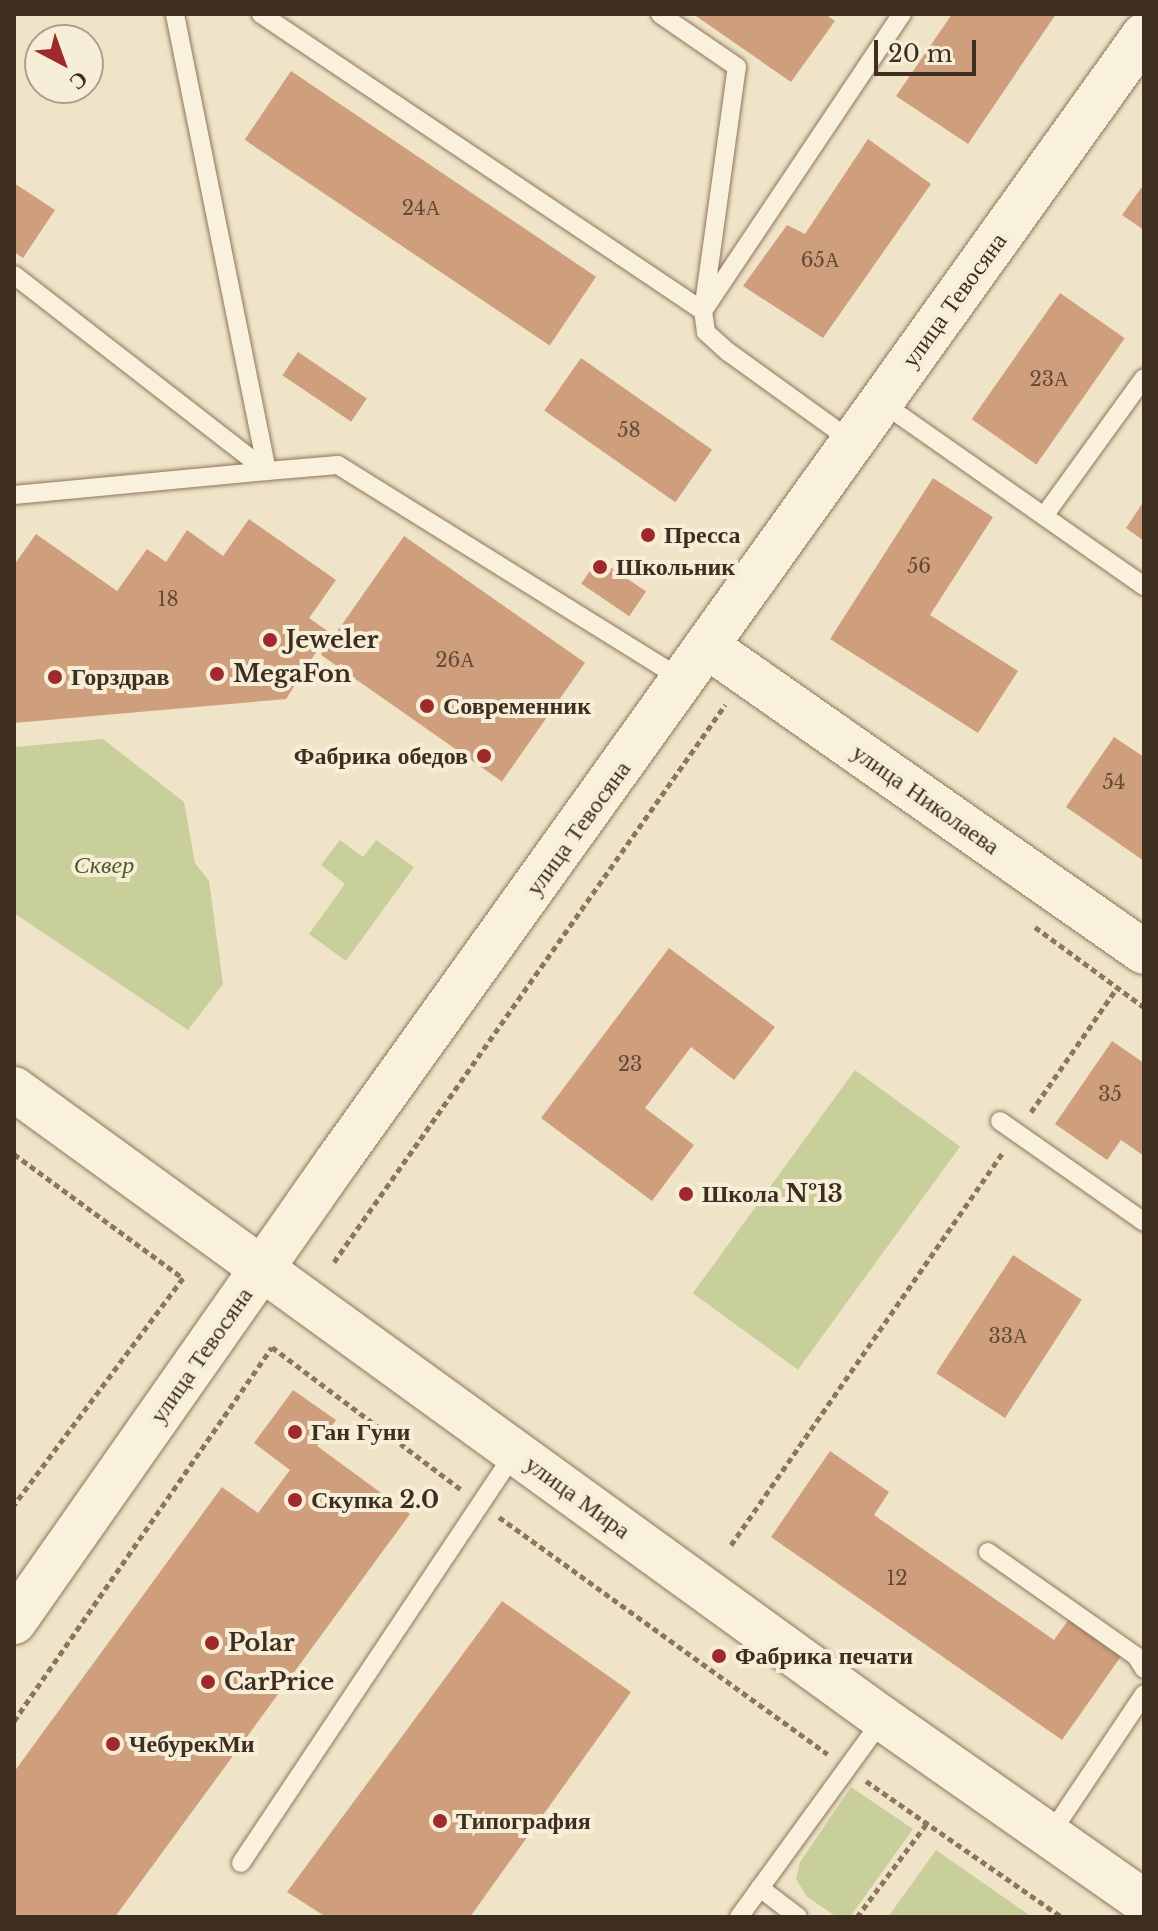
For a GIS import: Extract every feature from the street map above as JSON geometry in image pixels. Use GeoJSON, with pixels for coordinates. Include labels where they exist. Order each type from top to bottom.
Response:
{"type":"FeatureCollection","features":[{"type":"Feature","properties":{"kind":"main road","name":"улица Тевосяна"},"geometry":{"type":"LineString","coordinates":[[14,1622],[261,1268],[1144,35]]}},
{"type":"Feature","properties":{"kind":"main road","name":"улица Николаева"},"geometry":{"type":"LineString","coordinates":[[696,664],[1144,952]]}},
{"type":"Feature","properties":{"kind":"main road","name":"улица Мира"},"geometry":{"type":"LineString","coordinates":[[19,1103],[261,1268],[883,1719],[1144,1902]]}},
{"type":"Feature","properties":{"kind":"lane"},"geometry":{"type":"LineString","coordinates":[[175,14],[267,471]]}},
{"type":"Feature","properties":{"kind":"lane"},"geometry":{"type":"LineString","coordinates":[[261,14],[703,311]]}},
{"type":"Feature","properties":{"kind":"lane"},"geometry":{"type":"LineString","coordinates":[[660,14],[737,67],[703,311],[706,332],[728,352],[853,442]]}},
{"type":"Feature","properties":{"kind":"lane"},"geometry":{"type":"LineString","coordinates":[[703,311],[902,14]]}},
{"type":"Feature","properties":{"kind":"lane"},"geometry":{"type":"LineString","coordinates":[[14,275],[267,471]]}},
{"type":"Feature","properties":{"kind":"lane"},"geometry":{"type":"LineString","coordinates":[[1044,516],[1144,378]]}},
{"type":"Feature","properties":{"kind":"lane"},"geometry":{"type":"LineString","coordinates":[[881,402],[1144,586]]}},
{"type":"Feature","properties":{"kind":"lane"},"geometry":{"type":"LineString","coordinates":[[14,495],[338,465],[696,664]]}},
{"type":"Feature","properties":{"kind":"lane"},"geometry":{"type":"LineString","coordinates":[[1000,1121],[1144,1222]]}},
{"type":"Feature","properties":{"kind":"lane"},"geometry":{"type":"LineString","coordinates":[[241,1863],[515,1452]]}},
{"type":"Feature","properties":{"kind":"lane"},"geometry":{"type":"LineString","coordinates":[[988,1552],[1136,1656],[1144,1669]]}},
{"type":"Feature","properties":{"kind":"lane"},"geometry":{"type":"LineString","coordinates":[[1049,1836],[1144,1694]]}},
{"type":"Feature","properties":{"kind":"lane"},"geometry":{"type":"LineString","coordinates":[[739,1917],[883,1719]]}},
{"type":"Feature","properties":{"kind":"lane"},"geometry":{"type":"LineString","coordinates":[[760,1888],[796,1915]]}},
{"type":"Feature","properties":{"kind":"path"},"geometry":{"type":"LineString","coordinates":[[334,1262],[728,701]]}},
{"type":"Feature","properties":{"kind":"path"},"geometry":{"type":"LineString","coordinates":[[731,1545],[1117,988]]}},
{"type":"Feature","properties":{"kind":"path"},"geometry":{"type":"LineString","coordinates":[[14,1154],[183,1278],[14,1505]]}},
{"type":"Feature","properties":{"kind":"path"},"geometry":{"type":"LineString","coordinates":[[14,1721],[272,1347],[481,1504],[1062,1917]]}},
{"type":"Feature","properties":{"kind":"path"},"geometry":{"type":"LineString","coordinates":[[857,1917],[927,1823]]}},
{"type":"Feature","properties":{"kind":"green space","name":"Сквер"},"geometry":{"type":"Polygon","coordinates":[[[103,739],[184,802],[195,863],[209,881],[223,984],[188,1030],[14,913],[14,747],[103,739]]]}},
{"type":"Feature","properties":{"kind":"green space"},"geometry":{"type":"Polygon","coordinates":[[[340,840],[363,857],[376,840],[414,867],[346,961],[309,934],[345,884],[321,865],[340,840]]]}},
{"type":"Feature","properties":{"kind":"green space"},"geometry":{"type":"Polygon","coordinates":[[[855,1070],[960,1146],[798,1370],[693,1293],[855,1070]]]}},
{"type":"Feature","properties":{"kind":"green space"},"geometry":{"type":"Polygon","coordinates":[[[851,1787],[913,1829],[850,1917],[837,1917],[807,1897],[796,1879],[800,1862],[851,1787]]]}},
{"type":"Feature","properties":{"kind":"green space"},"geometry":{"type":"Polygon","coordinates":[[[936,1850],[1032,1917],[888,1917],[936,1850]]]}},
{"type":"Feature","properties":{"kind":"building"},"geometry":{"type":"Polygon","coordinates":[[[693,14],[825,14],[835,21],[791,82],[693,14]]]}},
{"type":"Feature","properties":{"kind":"building"},"geometry":{"type":"Polygon","coordinates":[[[952,14],[1056,14],[968,144],[896,96],[952,14]]]}},
{"type":"Feature","properties":{"kind":"building"},"geometry":{"type":"Polygon","coordinates":[[[291,71],[596,277],[550,346],[245,140],[291,71]]]}},
{"type":"Feature","properties":{"kind":"building"},"geometry":{"type":"Polygon","coordinates":[[[868,139],[931,184],[823,338],[743,286],[787,225],[805,234],[868,139]]]}},
{"type":"Feature","properties":{"kind":"building"},"geometry":{"type":"Polygon","coordinates":[[[14,183],[55,210],[23,258],[14,252],[14,183]]]}},
{"type":"Feature","properties":{"kind":"building"},"geometry":{"type":"Polygon","coordinates":[[[1144,184],[1144,230],[1122,215],[1144,184]]]}},
{"type":"Feature","properties":{"kind":"building"},"geometry":{"type":"Polygon","coordinates":[[[1060,293],[1125,338],[1036,464],[972,419],[1060,293]]]}},
{"type":"Feature","properties":{"kind":"building"},"geometry":{"type":"Polygon","coordinates":[[[298,352],[367,398],[351,422],[282,375],[298,352]]]}},
{"type":"Feature","properties":{"kind":"building"},"geometry":{"type":"Polygon","coordinates":[[[581,358],[712,450],[675,502],[544,410],[581,358]]]}},
{"type":"Feature","properties":{"kind":"building"},"geometry":{"type":"Polygon","coordinates":[[[933,478],[993,517],[930,615],[1018,671],[978,733],[830,639],[933,478]]]}},
{"type":"Feature","properties":{"kind":"building"},"geometry":{"type":"Polygon","coordinates":[[[1144,501],[1144,541],[1126,528],[1144,501]]]}},
{"type":"Feature","properties":{"kind":"building"},"geometry":{"type":"Polygon","coordinates":[[[249,519],[336,580],[309,618],[329,632],[286,699],[14,723],[14,565],[36,534],[117,591],[147,549],[166,562],[187,530],[223,556],[249,519]]]}},
{"type":"Feature","properties":{"kind":"building"},"geometry":{"type":"Polygon","coordinates":[[[404,536],[585,663],[502,782],[321,655],[404,536]]]}},
{"type":"Feature","properties":{"kind":"building"},"geometry":{"type":"Polygon","coordinates":[[[598,559],[646,591],[629,616],[581,584],[598,559]]]}},
{"type":"Feature","properties":{"kind":"building"},"geometry":{"type":"Polygon","coordinates":[[[1114,737],[1144,757],[1144,861],[1066,807],[1114,737]]]}},
{"type":"Feature","properties":{"kind":"building"},"geometry":{"type":"Polygon","coordinates":[[[669,948],[775,1027],[734,1080],[691,1047],[645,1108],[694,1145],[652,1201],[541,1118],[669,948]]]}},
{"type":"Feature","properties":{"kind":"building"},"geometry":{"type":"Polygon","coordinates":[[[1112,1041],[1144,1063],[1144,1156],[1121,1140],[1107,1160],[1055,1124],[1112,1041]]]}},
{"type":"Feature","properties":{"kind":"building"},"geometry":{"type":"Polygon","coordinates":[[[1013,1255],[1082,1300],[1005,1418],[936,1373],[1013,1255]]]}},
{"type":"Feature","properties":{"kind":"building","name":"Polar"},"geometry":{"type":"Polygon","coordinates":[[[293,1390],[336,1420],[317,1446],[410,1514],[115,1917],[14,1917],[14,1772],[222,1487],[258,1513],[290,1470],[254,1443],[293,1390]]]}},
{"type":"Feature","properties":{"kind":"building"},"geometry":{"type":"Polygon","coordinates":[[[830,1451],[889,1492],[874,1515],[1054,1640],[1069,1619],[1122,1655],[1062,1740],[771,1537],[830,1451]]]}},
{"type":"Feature","properties":{"kind":"building","name":"Типография"},"geometry":{"type":"Polygon","coordinates":[[[502,1601],[631,1692],[470,1917],[326,1917],[287,1892],[502,1601]]]}},
{"type":"Feature","properties":{"kind":"place","name":"Пресса"},"geometry":{"type":"Point","coordinates":[648,535]}},
{"type":"Feature","properties":{"kind":"place","name":"Школьник"},"geometry":{"type":"Point","coordinates":[600,567]}},
{"type":"Feature","properties":{"kind":"place","name":"Jeweler"},"geometry":{"type":"Point","coordinates":[270,640]}},
{"type":"Feature","properties":{"kind":"place","name":"MegaFon"},"geometry":{"type":"Point","coordinates":[217,674]}},
{"type":"Feature","properties":{"kind":"place","name":"Горздрав"},"geometry":{"type":"Point","coordinates":[55,677]}},
{"type":"Feature","properties":{"kind":"place","name":"Современник"},"geometry":{"type":"Point","coordinates":[427,706]}},
{"type":"Feature","properties":{"kind":"place","name":"Фабрика обедов"},"geometry":{"type":"Point","coordinates":[484,756]}},
{"type":"Feature","properties":{"kind":"place","name":"Школа №13"},"geometry":{"type":"Point","coordinates":[686,1194]}},
{"type":"Feature","properties":{"kind":"place","name":"Ган Гуни"},"geometry":{"type":"Point","coordinates":[295,1432]}},
{"type":"Feature","properties":{"kind":"place","name":"Скупка 2.0"},"geometry":{"type":"Point","coordinates":[295,1500]}},
{"type":"Feature","properties":{"kind":"place","name":"Polar"},"geometry":{"type":"Point","coordinates":[212,1643]}},
{"type":"Feature","properties":{"kind":"place","name":"Фабрика печати"},"geometry":{"type":"Point","coordinates":[719,1656]}},
{"type":"Feature","properties":{"kind":"place","name":"CarPrice"},"geometry":{"type":"Point","coordinates":[208,1682]}},
{"type":"Feature","properties":{"kind":"place","name":"ЧебурекМи"},"geometry":{"type":"Point","coordinates":[113,1744]}},
{"type":"Feature","properties":{"kind":"place","name":"Типография"},"geometry":{"type":"Point","coordinates":[440,1821]}}]}
